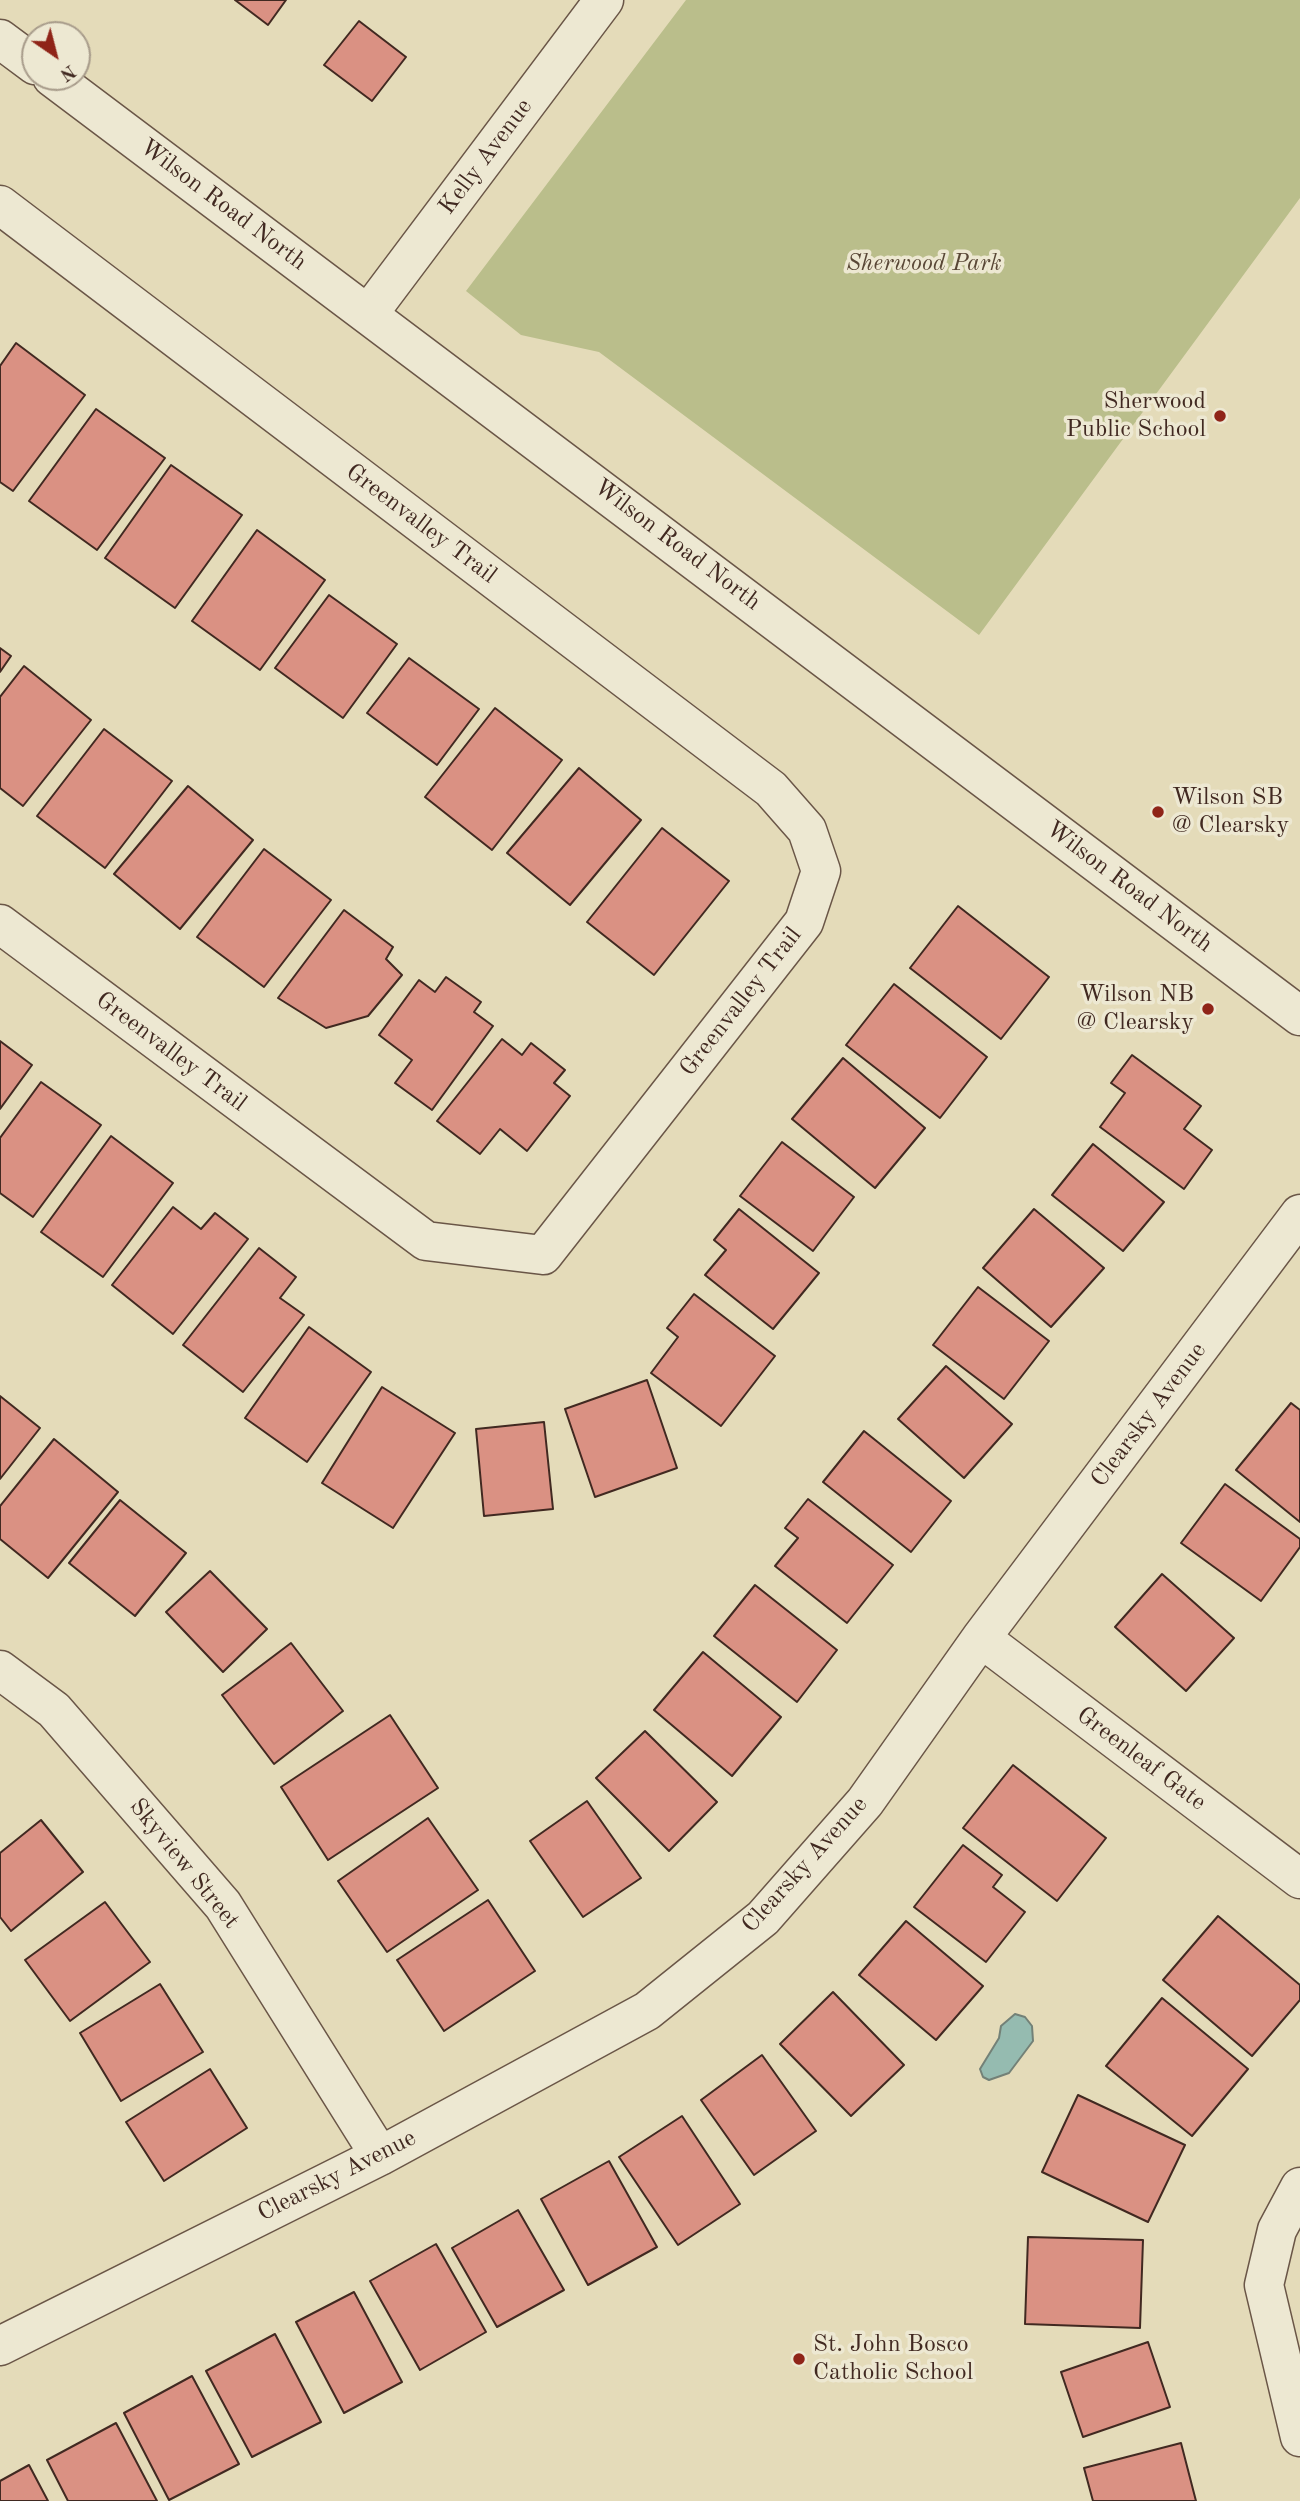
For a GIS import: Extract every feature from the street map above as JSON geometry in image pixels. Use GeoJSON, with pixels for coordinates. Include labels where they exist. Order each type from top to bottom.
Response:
{"type":"FeatureCollection","features":[{"type":"Feature","properties":{"kind":"street","name":"Kelly Avenue"},"geometry":{"type":"LineString","coordinates":[[369,313],[604,0]]}},
{"type":"Feature","properties":{"kind":"street"},"geometry":{"type":"LineString","coordinates":[[0,39],[21,55]]}},
{"type":"Feature","properties":{"kind":"street","name":"Wilson Road North"},"geometry":{"type":"LineString","coordinates":[[70,91],[369,313],[1300,1016]]}},
{"type":"Feature","properties":{"kind":"street","name":"Greenvalley Trail"},"geometry":{"type":"LineString","coordinates":[[0,205],[771,789],[807,830],[821,871],[804,922],[543,1255],[426,1241],[0,924]]}},
{"type":"Feature","properties":{"kind":"street","name":"Clearsky Avenue"},"geometry":{"type":"LineString","coordinates":[[0,2346],[380,2156],[647,2011],[764,1918],[864,1802],[981,1638],[1300,1214]]}},
{"type":"Feature","properties":{"kind":"street","name":"Greenleaf Gate"},"geometry":{"type":"LineString","coordinates":[[981,1638],[1300,1879]]}},
{"type":"Feature","properties":{"kind":"street","name":"Skyview Street"},"geometry":{"type":"LineString","coordinates":[[0,1670],[54,1710],[223,1905],[380,2156]]}},
{"type":"Feature","properties":{"kind":"street"},"geometry":{"type":"LineString","coordinates":[[1300,2187],[1278,2230],[1264,2285],[1300,2437]]}},
{"type":"Feature","properties":{"kind":"green space","name":"Sherwood Park"},"geometry":{"type":"Polygon","coordinates":[[[686,0],[1300,0],[1300,198],[979,635],[599,352],[521,335],[466,291],[686,0]]]}},
{"type":"Feature","properties":{"kind":"water"},"geometry":{"type":"Polygon","coordinates":[[[1015,2014],[1025,2017],[1032,2026],[1033,2041],[1009,2073],[989,2080],[983,2077],[980,2069],[999,2038],[1001,2026],[1015,2014]]]}},
{"type":"Feature","properties":{"kind":"building"},"geometry":{"type":"Polygon","coordinates":[[[235,0],[286,0],[268,25],[235,0]]]}},
{"type":"Feature","properties":{"kind":"building"},"geometry":{"type":"Polygon","coordinates":[[[359,21],[406,57],[372,101],[324,65],[359,21]]]}},
{"type":"Feature","properties":{"kind":"building"},"geometry":{"type":"Polygon","coordinates":[[[16,343],[85,395],[13,491],[0,482],[0,366],[16,343]]]}},
{"type":"Feature","properties":{"kind":"building"},"geometry":{"type":"Polygon","coordinates":[[[96,409],[165,458],[97,550],[29,501],[96,409]]]}},
{"type":"Feature","properties":{"kind":"building"},"geometry":{"type":"Polygon","coordinates":[[[171,465],[242,515],[175,608],[105,558],[171,465]]]}},
{"type":"Feature","properties":{"kind":"building"},"geometry":{"type":"Polygon","coordinates":[[[257,530],[325,580],[260,670],[192,621],[257,530]]]}},
{"type":"Feature","properties":{"kind":"building"},"geometry":{"type":"Polygon","coordinates":[[[329,595],[397,644],[343,718],[275,668],[329,595]]]}},
{"type":"Feature","properties":{"kind":"building"},"geometry":{"type":"Polygon","coordinates":[[[0,648],[11,656],[0,672],[0,648]]]}},
{"type":"Feature","properties":{"kind":"building"},"geometry":{"type":"Polygon","coordinates":[[[409,658],[479,709],[437,765],[367,713],[409,658]]]}},
{"type":"Feature","properties":{"kind":"building"},"geometry":{"type":"Polygon","coordinates":[[[24,666],[91,720],[23,806],[0,788],[0,697],[24,666]]]}},
{"type":"Feature","properties":{"kind":"building"},"geometry":{"type":"Polygon","coordinates":[[[495,708],[562,760],[492,850],[425,797],[495,708]]]}},
{"type":"Feature","properties":{"kind":"building"},"geometry":{"type":"Polygon","coordinates":[[[104,729],[172,781],[105,868],[37,816],[104,729]]]}},
{"type":"Feature","properties":{"kind":"building"},"geometry":{"type":"Polygon","coordinates":[[[579,768],[641,820],[570,905],[507,853],[579,768]]]}},
{"type":"Feature","properties":{"kind":"building"},"geometry":{"type":"Polygon","coordinates":[[[188,786],[253,840],[180,929],[114,874],[188,786]]]}},
{"type":"Feature","properties":{"kind":"building"},"geometry":{"type":"Polygon","coordinates":[[[662,828],[729,881],[654,975],[587,922],[662,828]]]}},
{"type":"Feature","properties":{"kind":"building"},"geometry":{"type":"Polygon","coordinates":[[[264,849],[331,900],[264,987],[197,937],[264,849]]]}},
{"type":"Feature","properties":{"kind":"building"},"geometry":{"type":"Polygon","coordinates":[[[958,906],[1049,977],[1001,1039],[910,968],[958,906]]]}},
{"type":"Feature","properties":{"kind":"building"},"geometry":{"type":"Polygon","coordinates":[[[344,910],[393,947],[386,959],[402,975],[368,1016],[326,1028],[278,998],[344,910]]]}},
{"type":"Feature","properties":{"kind":"building"},"geometry":{"type":"Polygon","coordinates":[[[446,977],[481,1002],[474,1012],[493,1026],[432,1110],[395,1083],[412,1060],[379,1035],[419,980],[435,992],[446,977]]]}},
{"type":"Feature","properties":{"kind":"building"},"geometry":{"type":"Polygon","coordinates":[[[894,984],[987,1057],[940,1118],[846,1045],[894,984]]]}},
{"type":"Feature","properties":{"kind":"building"},"geometry":{"type":"Polygon","coordinates":[[[502,1039],[522,1055],[531,1043],[565,1070],[554,1083],[570,1096],[527,1151],[500,1129],[480,1154],[437,1121],[502,1039]]]}},
{"type":"Feature","properties":{"kind":"building"},"geometry":{"type":"Polygon","coordinates":[[[0,1041],[32,1065],[0,1109],[0,1041]]]}},
{"type":"Feature","properties":{"kind":"building"},"geometry":{"type":"Polygon","coordinates":[[[1132,1055],[1201,1106],[1184,1129],[1212,1150],[1184,1189],[1100,1127],[1125,1093],[1111,1083],[1132,1055]]]}},
{"type":"Feature","properties":{"kind":"building"},"geometry":{"type":"Polygon","coordinates":[[[843,1058],[925,1128],[875,1188],[792,1119],[843,1058]]]}},
{"type":"Feature","properties":{"kind":"building"},"geometry":{"type":"Polygon","coordinates":[[[41,1082],[101,1125],[33,1217],[0,1193],[0,1138],[41,1082]]]}},
{"type":"Feature","properties":{"kind":"building"},"geometry":{"type":"Polygon","coordinates":[[[111,1136],[173,1183],[103,1277],[41,1232],[111,1136]]]}},
{"type":"Feature","properties":{"kind":"building"},"geometry":{"type":"Polygon","coordinates":[[[782,1142],[854,1197],[813,1251],[740,1196],[782,1142]]]}},
{"type":"Feature","properties":{"kind":"building"},"geometry":{"type":"Polygon","coordinates":[[[1093,1144],[1164,1202],[1123,1251],[1052,1195],[1093,1144]]]}},
{"type":"Feature","properties":{"kind":"building"},"geometry":{"type":"Polygon","coordinates":[[[173,1207],[201,1229],[215,1213],[248,1239],[173,1334],[112,1285],[173,1207]]]}},
{"type":"Feature","properties":{"kind":"building"},"geometry":{"type":"Polygon","coordinates":[[[739,1209],[819,1273],[773,1329],[705,1275],[726,1250],[714,1240],[739,1209]]]}},
{"type":"Feature","properties":{"kind":"building"},"geometry":{"type":"Polygon","coordinates":[[[1034,1209],[1104,1268],[1051,1327],[983,1268],[1034,1209]]]}},
{"type":"Feature","properties":{"kind":"building"},"geometry":{"type":"Polygon","coordinates":[[[259,1248],[296,1277],[280,1298],[304,1315],[243,1392],[183,1345],[259,1248]]]}},
{"type":"Feature","properties":{"kind":"building"},"geometry":{"type":"Polygon","coordinates":[[[978,1287],[1049,1341],[1004,1399],[933,1345],[978,1287]]]}},
{"type":"Feature","properties":{"kind":"building"},"geometry":{"type":"Polygon","coordinates":[[[694,1294],[775,1356],[721,1426],[651,1373],[678,1337],[667,1328],[694,1294]]]}},
{"type":"Feature","properties":{"kind":"building"},"geometry":{"type":"Polygon","coordinates":[[[309,1327],[371,1372],[307,1462],[245,1418],[309,1327]]]}},
{"type":"Feature","properties":{"kind":"building"},"geometry":{"type":"Polygon","coordinates":[[[946,1366],[1012,1424],[964,1478],[898,1419],[946,1366]]]}},
{"type":"Feature","properties":{"kind":"building"},"geometry":{"type":"Polygon","coordinates":[[[647,1380],[677,1468],[595,1497],[565,1409],[647,1380]]]}},
{"type":"Feature","properties":{"kind":"building"},"geometry":{"type":"Polygon","coordinates":[[[382,1387],[455,1433],[393,1528],[322,1483],[382,1387]]]}},
{"type":"Feature","properties":{"kind":"building"},"geometry":{"type":"Polygon","coordinates":[[[0,1396],[40,1428],[0,1479],[0,1396]]]}},
{"type":"Feature","properties":{"kind":"building"},"geometry":{"type":"Polygon","coordinates":[[[1291,1403],[1300,1410],[1300,1522],[1236,1470],[1291,1403]]]}},
{"type":"Feature","properties":{"kind":"building"},"geometry":{"type":"Polygon","coordinates":[[[544,1422],[553,1509],[484,1516],[476,1429],[544,1422]]]}},
{"type":"Feature","properties":{"kind":"building"},"geometry":{"type":"Polygon","coordinates":[[[864,1431],[951,1501],[911,1552],[823,1482],[864,1431]]]}},
{"type":"Feature","properties":{"kind":"building"},"geometry":{"type":"Polygon","coordinates":[[[54,1439],[118,1492],[48,1578],[0,1539],[0,1506],[54,1439]]]}},
{"type":"Feature","properties":{"kind":"building"},"geometry":{"type":"Polygon","coordinates":[[[1225,1484],[1300,1539],[1300,1547],[1261,1601],[1181,1543],[1225,1484]]]}},
{"type":"Feature","properties":{"kind":"building"},"geometry":{"type":"Polygon","coordinates":[[[808,1499],[893,1565],[847,1623],[775,1566],[798,1538],[785,1528],[808,1499]]]}},
{"type":"Feature","properties":{"kind":"building"},"geometry":{"type":"Polygon","coordinates":[[[120,1500],[186,1553],[135,1616],[69,1563],[120,1500]]]}},
{"type":"Feature","properties":{"kind":"building"},"geometry":{"type":"Polygon","coordinates":[[[210,1571],[267,1629],[223,1672],[166,1612],[210,1571]]]}},
{"type":"Feature","properties":{"kind":"building"},"geometry":{"type":"Polygon","coordinates":[[[1162,1574],[1234,1638],[1186,1691],[1115,1627],[1162,1574]]]}},
{"type":"Feature","properties":{"kind":"building"},"geometry":{"type":"Polygon","coordinates":[[[755,1585],[837,1650],[797,1702],[714,1636],[755,1585]]]}},
{"type":"Feature","properties":{"kind":"building"},"geometry":{"type":"Polygon","coordinates":[[[291,1643],[343,1711],[274,1764],[222,1695],[291,1643]]]}},
{"type":"Feature","properties":{"kind":"building"},"geometry":{"type":"Polygon","coordinates":[[[703,1652],[781,1717],[732,1776],[654,1710],[703,1652]]]}},
{"type":"Feature","properties":{"kind":"building"},"geometry":{"type":"Polygon","coordinates":[[[390,1715],[438,1788],[328,1860],[281,1787],[390,1715]]]}},
{"type":"Feature","properties":{"kind":"building"},"geometry":{"type":"Polygon","coordinates":[[[645,1731],[717,1802],[669,1851],[596,1778],[645,1731]]]}},
{"type":"Feature","properties":{"kind":"building"},"geometry":{"type":"Polygon","coordinates":[[[1013,1765],[1106,1838],[1057,1901],[963,1828],[1013,1765]]]}},
{"type":"Feature","properties":{"kind":"building"},"geometry":{"type":"Polygon","coordinates":[[[587,1801],[641,1878],[583,1917],[530,1841],[587,1801]]]}},
{"type":"Feature","properties":{"kind":"building"},"geometry":{"type":"Polygon","coordinates":[[[428,1818],[478,1890],[387,1952],[338,1881],[428,1818]]]}},
{"type":"Feature","properties":{"kind":"building"},"geometry":{"type":"Polygon","coordinates":[[[41,1820],[83,1872],[11,1931],[0,1917],[0,1853],[41,1820]]]}},
{"type":"Feature","properties":{"kind":"building"},"geometry":{"type":"Polygon","coordinates":[[[963,1845],[1002,1875],[993,1887],[1025,1912],[986,1962],[914,1907],[963,1845]]]}},
{"type":"Feature","properties":{"kind":"building"},"geometry":{"type":"Polygon","coordinates":[[[488,1900],[535,1971],[444,2031],[397,1960],[488,1900]]]}},
{"type":"Feature","properties":{"kind":"building"},"geometry":{"type":"Polygon","coordinates":[[[105,1902],[150,1962],[70,2021],[25,1960],[105,1902]]]}},
{"type":"Feature","properties":{"kind":"building"},"geometry":{"type":"Polygon","coordinates":[[[1218,1916],[1300,1985],[1300,2000],[1252,2056],[1163,1980],[1218,1916]]]}},
{"type":"Feature","properties":{"kind":"building"},"geometry":{"type":"Polygon","coordinates":[[[906,1921],[983,1986],[936,2040],[859,1975],[906,1921]]]}},
{"type":"Feature","properties":{"kind":"building"},"geometry":{"type":"Polygon","coordinates":[[[160,1984],[203,2052],[121,2101],[80,2033],[160,1984]]]}},
{"type":"Feature","properties":{"kind":"building"},"geometry":{"type":"Polygon","coordinates":[[[833,1992],[904,2065],[851,2116],[780,2044],[833,1992]]]}},
{"type":"Feature","properties":{"kind":"building"},"geometry":{"type":"Polygon","coordinates":[[[1162,1998],[1248,2069],[1192,2136],[1106,2066],[1162,1998]]]}},
{"type":"Feature","properties":{"kind":"building"},"geometry":{"type":"Polygon","coordinates":[[[762,2055],[816,2131],[754,2175],[701,2100],[762,2055]]]}},
{"type":"Feature","properties":{"kind":"building"},"geometry":{"type":"Polygon","coordinates":[[[210,2069],[247,2128],[164,2181],[126,2122],[210,2069]]]}},
{"type":"Feature","properties":{"kind":"building"},"geometry":{"type":"Polygon","coordinates":[[[1078,2095],[1185,2145],[1148,2222],[1042,2172],[1078,2095]]]}},
{"type":"Feature","properties":{"kind":"building"},"geometry":{"type":"Polygon","coordinates":[[[682,2116],[740,2204],[678,2245],[619,2157],[682,2116]]]}},
{"type":"Feature","properties":{"kind":"building"},"geometry":{"type":"Polygon","coordinates":[[[609,2161],[657,2247],[588,2285],[541,2199],[609,2161]]]}},
{"type":"Feature","properties":{"kind":"building"},"geometry":{"type":"Polygon","coordinates":[[[518,2210],[564,2290],[497,2327],[452,2248],[518,2210]]]}},
{"type":"Feature","properties":{"kind":"building"},"geometry":{"type":"Polygon","coordinates":[[[1028,2237],[1143,2240],[1140,2328],[1025,2324],[1028,2237]]]}},
{"type":"Feature","properties":{"kind":"building"},"geometry":{"type":"Polygon","coordinates":[[[436,2244],[486,2332],[420,2370],[370,2281],[436,2244]]]}},
{"type":"Feature","properties":{"kind":"building"},"geometry":{"type":"Polygon","coordinates":[[[354,2292],[402,2382],[344,2413],[296,2322],[354,2292]]]}},
{"type":"Feature","properties":{"kind":"building"},"geometry":{"type":"Polygon","coordinates":[[[275,2334],[321,2422],[252,2457],[206,2371],[275,2334]]]}},
{"type":"Feature","properties":{"kind":"building"},"geometry":{"type":"Polygon","coordinates":[[[1148,2342],[1170,2407],[1083,2437],[1061,2372],[1148,2342]]]}},
{"type":"Feature","properties":{"kind":"building"},"geometry":{"type":"Polygon","coordinates":[[[192,2376],[239,2464],[169,2500],[124,2413],[192,2376]]]}},
{"type":"Feature","properties":{"kind":"building"},"geometry":{"type":"Polygon","coordinates":[[[116,2423],[157,2501],[68,2501],[47,2460],[116,2423]]]}},
{"type":"Feature","properties":{"kind":"building"},"geometry":{"type":"Polygon","coordinates":[[[1181,2443],[1196,2501],[1093,2501],[1084,2468],[1181,2443]]]}},
{"type":"Feature","properties":{"kind":"building"},"geometry":{"type":"Polygon","coordinates":[[[29,2465],[48,2501],[0,2501],[0,2481],[29,2465]]]}},
{"type":"Feature","properties":{"kind":"place","name":"Sherwood Public School"},"geometry":{"type":"Point","coordinates":[1220,416]}},
{"type":"Feature","properties":{"kind":"place","name":"Wilson SB @ Clearsky"},"geometry":{"type":"Point","coordinates":[1158,812]}},
{"type":"Feature","properties":{"kind":"place","name":"Wilson NB @ Clearsky"},"geometry":{"type":"Point","coordinates":[1208,1009]}},
{"type":"Feature","properties":{"kind":"place","name":"St. John Bosco Catholic School"},"geometry":{"type":"Point","coordinates":[799,2359]}}]}
